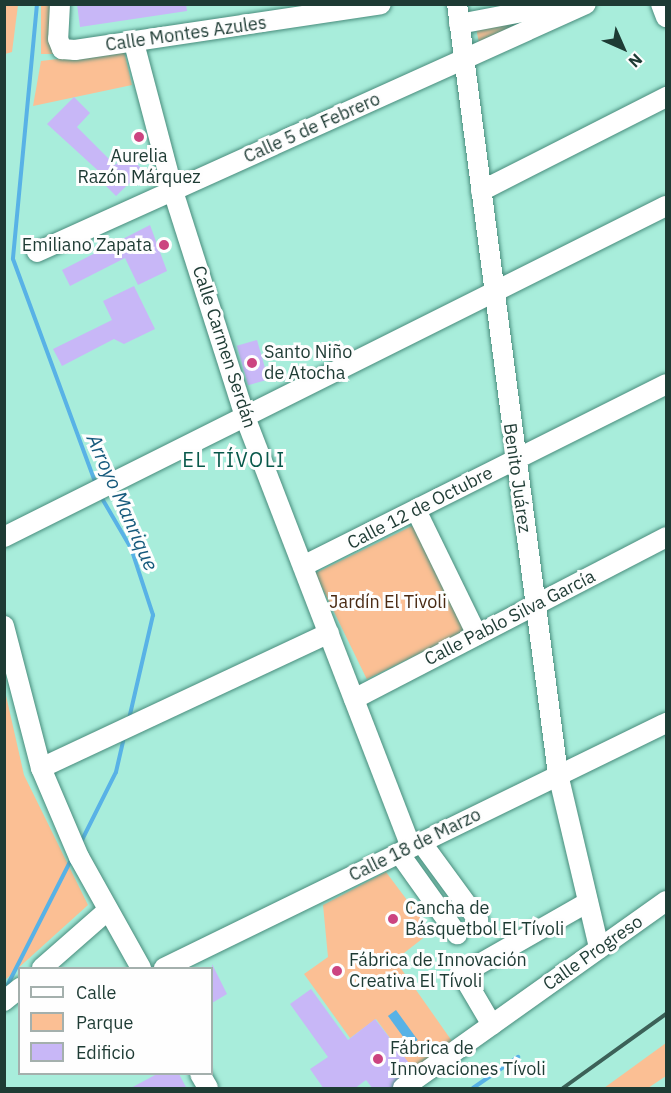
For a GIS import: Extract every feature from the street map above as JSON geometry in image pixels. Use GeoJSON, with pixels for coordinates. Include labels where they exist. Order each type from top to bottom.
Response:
{"type":"FeatureCollection","features":[{"type":"Feature","properties":{"kind":"street","name":"Calle Montes Azules"},"geometry":{"type":"LineString","coordinates":[[60,4],[58,39],[62,49],[134,42],[268,13],[381,4]]}},
{"type":"Feature","properties":{"kind":"street","name":"Benito Juárez"},"geometry":{"type":"LineString","coordinates":[[457,4],[514,460],[558,774],[599,948]]}},
{"type":"Feature","properties":{"kind":"street"},"geometry":{"type":"LineString","coordinates":[[459,24],[565,4]]}},
{"type":"Feature","properties":{"kind":"street","name":"Calle 5 de Febrero"},"geometry":{"type":"LineString","coordinates":[[37,252],[586,4]]}},
{"type":"Feature","properties":{"kind":"street"},"geometry":{"type":"LineString","coordinates":[[661,4],[666,17]]}},
{"type":"Feature","properties":{"kind":"street","name":"Calle Carmen Serdán"},"geometry":{"type":"LineString","coordinates":[[134,42],[173,191],[245,417],[410,847]]}},
{"type":"Feature","properties":{"kind":"street"},"geometry":{"type":"LineString","coordinates":[[481,191],[666,97]]}},
{"type":"Feature","properties":{"kind":"street"},"geometry":{"type":"LineString","coordinates":[[4,537],[666,206]]}},
{"type":"Feature","properties":{"kind":"street","name":"Calle 12 de Octubre"},"geometry":{"type":"LineString","coordinates":[[303,566],[666,384]]}},
{"type":"Feature","properties":{"kind":"street"},"geometry":{"type":"LineString","coordinates":[[416,510],[477,635]]}},
{"type":"Feature","properties":{"kind":"street","name":"Calle Pablo Silva García"},"geometry":{"type":"LineString","coordinates":[[354,699],[666,537]]}},
{"type":"Feature","properties":{"kind":"street"},"geometry":{"type":"LineString","coordinates":[[4,626],[41,768],[76,852],[140,967]]}},
{"type":"Feature","properties":{"kind":"street"},"geometry":{"type":"LineString","coordinates":[[41,768],[329,633]]}},
{"type":"Feature","properties":{"kind":"street","name":"Calle 18 de Marzo"},"geometry":{"type":"LineString","coordinates":[[168,967],[666,723]]}},
{"type":"Feature","properties":{"kind":"street"},"geometry":{"type":"LineString","coordinates":[[410,847],[474,915],[454,930],[410,847]]}},
{"type":"Feature","properties":{"kind":"street"},"geometry":{"type":"LineString","coordinates":[[492,1025],[462,974],[588,902]]}},
{"type":"Feature","properties":{"kind":"street","name":"Calle Progreso"},"geometry":{"type":"LineString","coordinates":[[404,1089],[666,902]]}},
{"type":"Feature","properties":{"kind":"street"},"geometry":{"type":"LineString","coordinates":[[44,967],[108,910]]}},
{"type":"Feature","properties":{"kind":"street"},"geometry":{"type":"LineString","coordinates":[[201,1075],[208,1089]]}},
{"type":"Feature","properties":{"kind":"green space"},"geometry":{"type":"Polygon","coordinates":[[[4,5],[18,5],[12,52],[5,54],[4,5]]]}},
{"type":"Feature","properties":{"kind":"green space"},"geometry":{"type":"Polygon","coordinates":[[[41,5],[56,5],[56,54],[41,54],[41,5]]]}},
{"type":"Feature","properties":{"kind":"green space"},"geometry":{"type":"Polygon","coordinates":[[[550,13],[480,48],[476,28],[550,13]]]}},
{"type":"Feature","properties":{"kind":"green space"},"geometry":{"type":"Polygon","coordinates":[[[124,51],[132,85],[33,106],[41,61],[124,51]]]}},
{"type":"Feature","properties":{"kind":"green space","name":"Jardín El Tivoli"},"geometry":{"type":"Polygon","coordinates":[[[414,525],[466,631],[367,679],[315,573],[414,525]]]}},
{"type":"Feature","properties":{"kind":"green space"},"geometry":{"type":"Polygon","coordinates":[[[5,691],[24,775],[88,905],[5,980],[5,691]]]}},
{"type":"Feature","properties":{"kind":"green space"},"geometry":{"type":"Polygon","coordinates":[[[386,872],[431,932],[395,960],[454,1044],[415,1072],[376,1019],[350,1038],[304,974],[328,957],[323,905],[386,872]]]}},
{"type":"Feature","properties":{"kind":"green space"},"geometry":{"type":"Polygon","coordinates":[[[666,1043],[666,1076],[648,1088],[604,1088],[666,1043]]]}},
{"type":"Feature","properties":{"kind":"water"},"geometry":{"type":"Polygon","coordinates":[[[396,1010],[418,1040],[410,1046],[388,1016],[396,1010]]]}},
{"type":"Feature","properties":{"kind":"building"},"geometry":{"type":"Polygon","coordinates":[[[77,4],[186,4],[187,11],[80,27],[77,4]]]}},
{"type":"Feature","properties":{"kind":"building"},"geometry":{"type":"Polygon","coordinates":[[[74,97],[90,113],[77,127],[115,165],[127,154],[143,170],[116,196],[100,180],[104,176],[47,124],[74,97]]]}},
{"type":"Feature","properties":{"kind":"building"},"geometry":{"type":"Polygon","coordinates":[[[150,225],[167,271],[138,285],[125,258],[70,286],[62,270],[150,225]]]}},
{"type":"Feature","properties":{"kind":"building"},"geometry":{"type":"Polygon","coordinates":[[[134,286],[155,329],[124,344],[114,339],[62,366],[53,349],[112,320],[103,301],[134,286]]]}},
{"type":"Feature","properties":{"kind":"building","name":"Santo Niño de Atocha"},"geometry":{"type":"Polygon","coordinates":[[[257,340],[268,379],[248,385],[237,346],[257,340]]]}},
{"type":"Feature","properties":{"kind":"building"},"geometry":{"type":"Polygon","coordinates":[[[212,964],[227,994],[213,1002],[213,967],[212,964]]]}},
{"type":"Feature","properties":{"kind":"building"},"geometry":{"type":"Polygon","coordinates":[[[311,989],[348,1040],[375,1019],[412,1067],[391,1089],[373,1089],[366,1080],[354,1089],[324,1089],[310,1069],[328,1057],[290,1004],[311,989]]]}},
{"type":"Feature","properties":{"kind":"building"},"geometry":{"type":"Polygon","coordinates":[[[155,1075],[180,1075],[187,1089],[129,1089],[155,1075]]]}},
{"type":"Feature","properties":{"kind":"waterway","name":"Arroyo Manrique"},"geometry":{"type":"LineString","coordinates":[[37,4],[13,259],[96,485]]}},
{"type":"Feature","properties":{"kind":"waterway","name":"Arroyo Manrique"},"geometry":{"type":"LineString","coordinates":[[100,495],[131,548],[153,615],[129,719]]}},
{"type":"Feature","properties":{"kind":"waterway","name":"Arroyo Manrique"},"geometry":{"type":"LineString","coordinates":[[80,844],[116,772],[124,738]]}},
{"type":"Feature","properties":{"kind":"waterway","name":"Arroyo Manrique"},"geometry":{"type":"LineString","coordinates":[[5,990],[72,858]]}},
{"type":"Feature","properties":{"kind":"waterway"},"geometry":{"type":"LineString","coordinates":[[473,1088],[518,1057]]}},
{"type":"Feature","properties":{"kind":"railway"},"geometry":{"type":"LineString","coordinates":[[563,1088],[666,1014]]}},
{"type":"Feature","properties":{"kind":"place","name":"Aurelia Razón Márquez"},"geometry":{"type":"Point","coordinates":[139,137]}},
{"type":"Feature","properties":{"kind":"place","name":"Emiliano Zapata"},"geometry":{"type":"Point","coordinates":[164,245]}},
{"type":"Feature","properties":{"kind":"place","name":"Santo Niño de Atocha"},"geometry":{"type":"Point","coordinates":[252,363]}},
{"type":"Feature","properties":{"kind":"place","name":"Cancha de Básquetbol El Tívoli"},"geometry":{"type":"Point","coordinates":[393,919]}},
{"type":"Feature","properties":{"kind":"place","name":"Fábrica de Innovación Creativa El Tívoli"},"geometry":{"type":"Point","coordinates":[337,971]}},
{"type":"Feature","properties":{"kind":"place","name":"Fábrica de Innovaciones Tívoli"},"geometry":{"type":"Point","coordinates":[378,1059]}},
{"type":"Feature","properties":{"kind":"district","name":"EL TÍVOLI"},"geometry":{"type":"Point","coordinates":[234,459]}}]}
